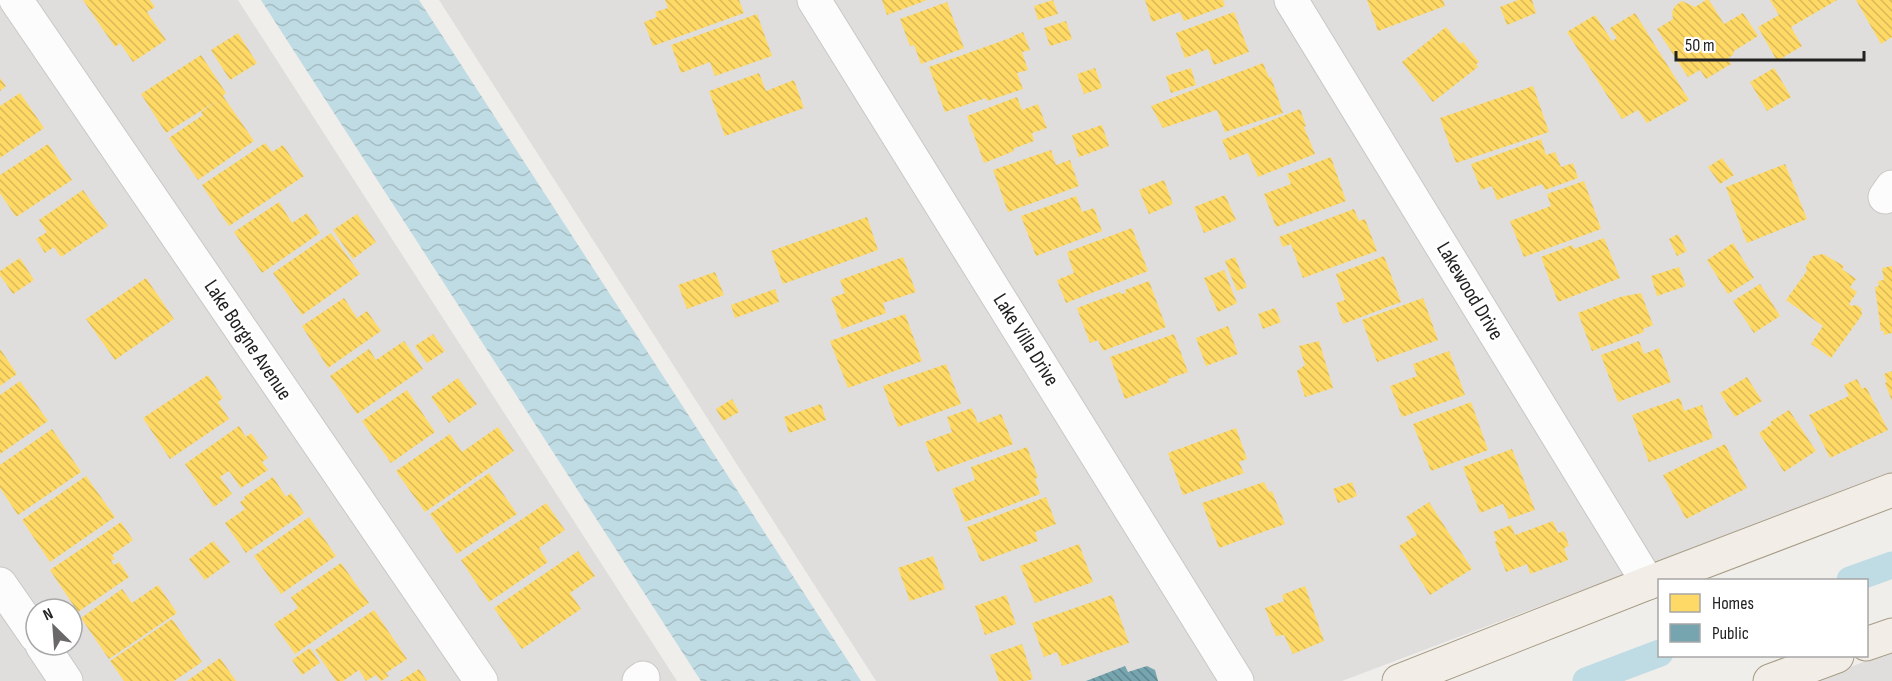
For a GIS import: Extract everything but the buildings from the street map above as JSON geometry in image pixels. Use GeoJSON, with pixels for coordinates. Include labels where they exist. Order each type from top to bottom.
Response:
{"type":"FeatureCollection","features":[{"type":"Feature","properties":{"kind":"main road"},"geometry":{"type":"LineString","coordinates":[[1658,579],[1892,490]]}},
{"type":"Feature","properties":{"kind":"main road"},"geometry":{"type":"LineString","coordinates":[[1399,681],[1658,579]]}},
{"type":"Feature","properties":{"kind":"main road"},"geometry":{"type":"LineString","coordinates":[[1868,643],[1892,635]]}},
{"type":"Feature","properties":{"kind":"main road"},"geometry":{"type":"LineString","coordinates":[[1770,681],[1834,657]]}},
{"type":"Feature","properties":{"kind":"street","name":"Lake Borgne Avenue"},"geometry":{"type":"LineString","coordinates":[[16,0],[481,681]]}},
{"type":"Feature","properties":{"kind":"street","name":"Lake Villa Drive"},"geometry":{"type":"LineString","coordinates":[[814,0],[1237,681]]}},
{"type":"Feature","properties":{"kind":"street","name":"Lakewood Drive"},"geometry":{"type":"LineString","coordinates":[[1291,0],[1648,583]]}},
{"type":"Feature","properties":{"kind":"street"},"geometry":{"type":"LineString","coordinates":[[0,584],[24,619]]}},
{"type":"Feature","properties":{"kind":"street"},"geometry":{"type":"LineString","coordinates":[[50,657],[66,681]]}},
{"type":"Feature","properties":{"kind":"shaded area"},"geometry":{"type":"Polygon","coordinates":[[[0,0],[238,0],[677,681],[0,681],[0,0]]]}},
{"type":"Feature","properties":{"kind":"shaded area"},"geometry":{"type":"Polygon","coordinates":[[[439,0],[1892,0],[1892,473],[1342,681],[876,681],[439,0]]]}},
{"type":"Feature","properties":{"kind":"shaded area"},"geometry":{"type":"Polygon","coordinates":[[[1892,651],[1892,681],[1814,681],[1892,651]]]}},
{"type":"Feature","properties":{"kind":"water"},"geometry":{"type":"Polygon","coordinates":[[[261,0],[419,0],[861,681],[701,681],[261,0]]]}},
{"type":"Feature","properties":{"kind":"waterway"},"geometry":{"type":"LineString","coordinates":[[1853,579],[1892,565]]}},
{"type":"Feature","properties":{"kind":"waterway"},"geometry":{"type":"LineString","coordinates":[[1586,681],[1658,654]]}}]}
